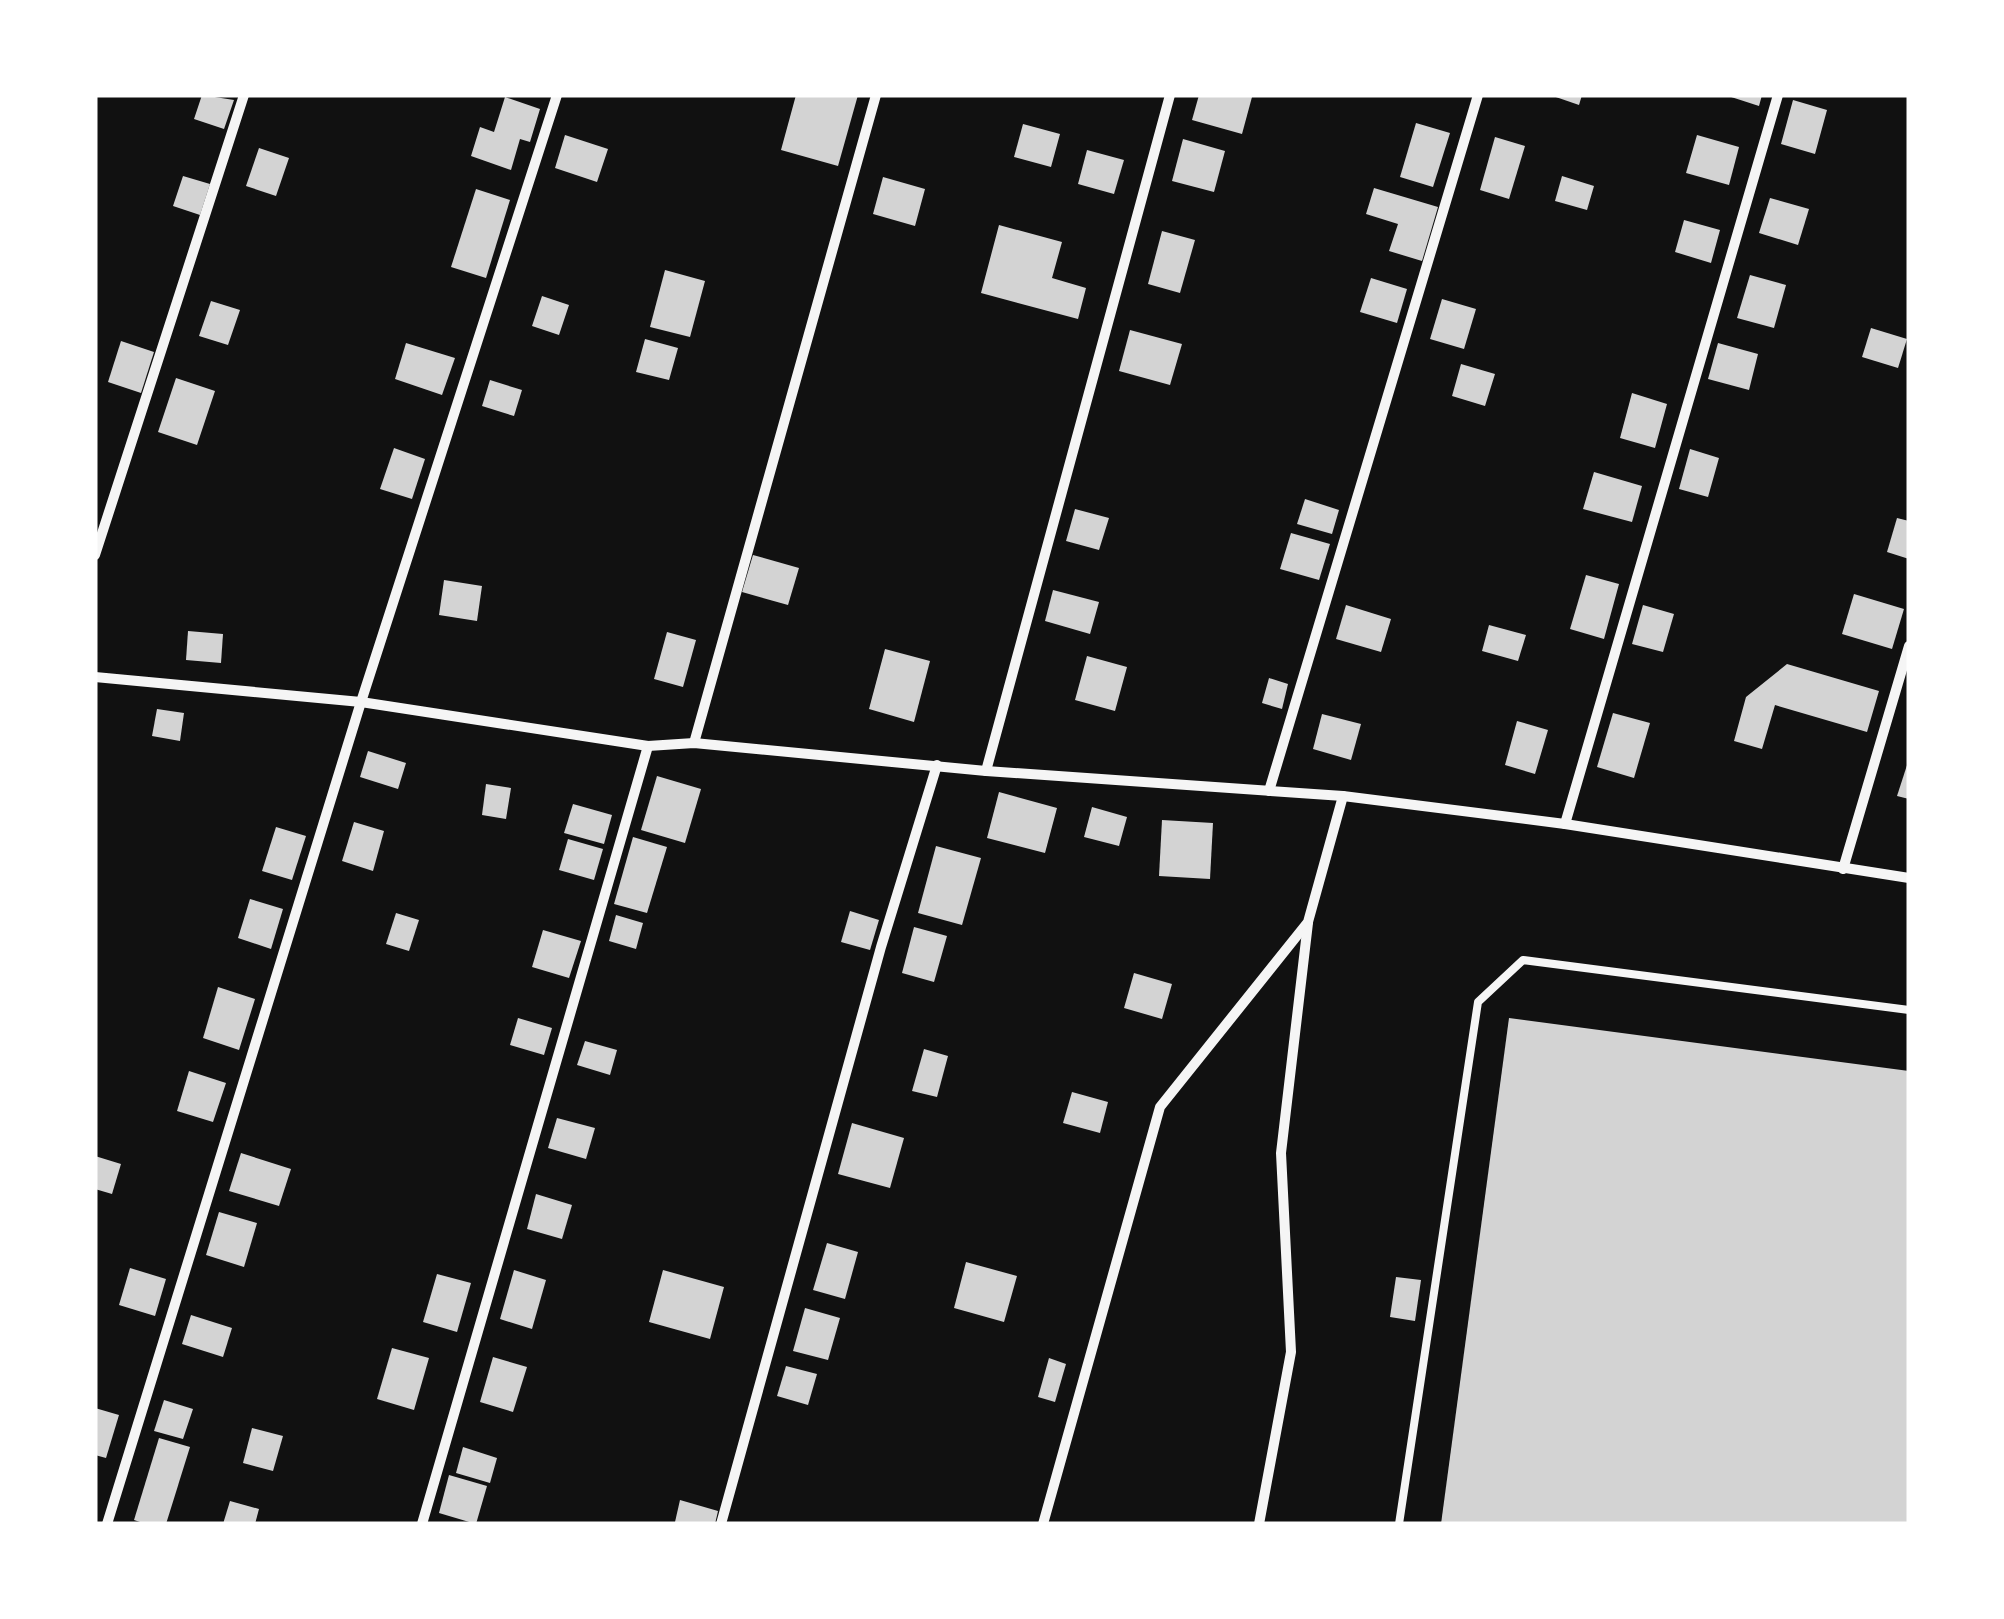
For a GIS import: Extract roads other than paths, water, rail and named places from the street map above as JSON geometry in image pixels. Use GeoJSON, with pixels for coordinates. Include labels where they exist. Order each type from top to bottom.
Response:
{"type":"FeatureCollection","features":[{"type":"Feature","properties":{"kind":"street"},"geometry":{"type":"LineString","coordinates":[[95,555],[244,95]]}},
{"type":"Feature","properties":{"kind":"street"},"geometry":{"type":"LineString","coordinates":[[108,1524],[361,702],[558,95]]}},
{"type":"Feature","properties":{"kind":"street"},"geometry":{"type":"LineString","coordinates":[[694,744],[876,95]]}},
{"type":"Feature","properties":{"kind":"street"},"geometry":{"type":"LineString","coordinates":[[986,771],[1170,95]]}},
{"type":"Feature","properties":{"kind":"street"},"geometry":{"type":"LineString","coordinates":[[1268,790],[1478,95]]}},
{"type":"Feature","properties":{"kind":"street"},"geometry":{"type":"LineString","coordinates":[[1565,824],[1778,95]]}},
{"type":"Feature","properties":{"kind":"street"},"geometry":{"type":"LineString","coordinates":[[1843,870],[1909,646]]}},
{"type":"Feature","properties":{"kind":"street"},"geometry":{"type":"LineString","coordinates":[[95,677],[361,702],[648,746],[694,744],[986,771],[1343,796],[1565,824],[1909,878]]}},
{"type":"Feature","properties":{"kind":"street"},"geometry":{"type":"LineString","coordinates":[[422,1524],[648,746]]}},
{"type":"Feature","properties":{"kind":"street"},"geometry":{"type":"LineString","coordinates":[[721,1524],[881,947],[937,765]]}},
{"type":"Feature","properties":{"kind":"street"},"geometry":{"type":"LineString","coordinates":[[1259,1524],[1292,1352],[1281,1153],[1308,922],[1343,796]]}},
{"type":"Feature","properties":{"kind":"street"},"geometry":{"type":"LineString","coordinates":[[1043,1524],[1160,1107],[1308,922]]}},
{"type":"Feature","properties":{"kind":"lane"},"geometry":{"type":"LineString","coordinates":[[1398,1524],[1478,1002],[1523,960],[1909,1010]]}}]}
